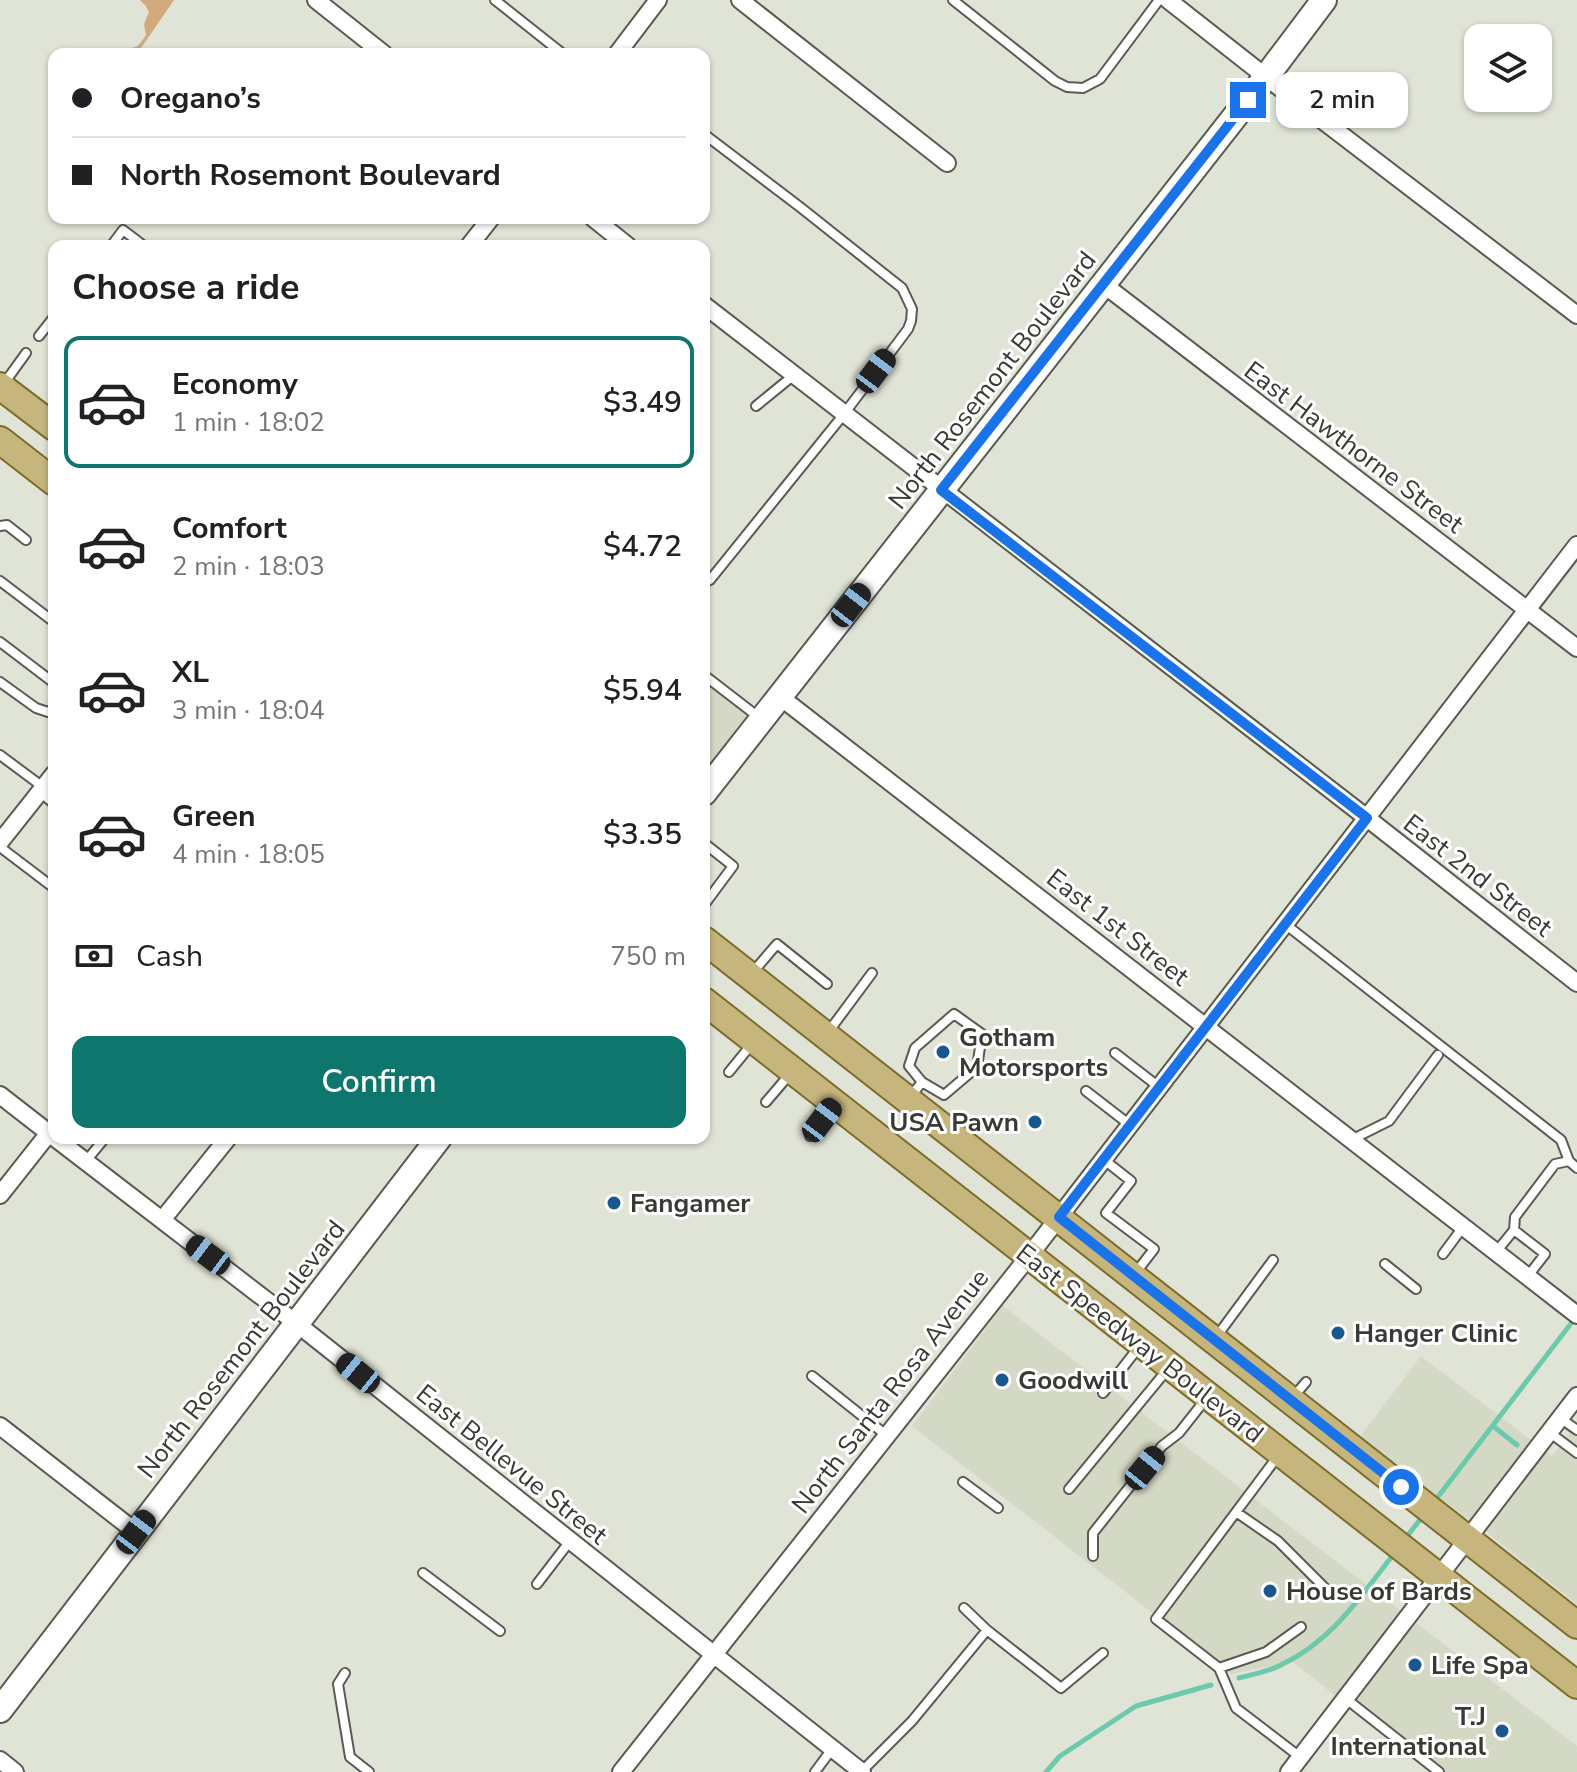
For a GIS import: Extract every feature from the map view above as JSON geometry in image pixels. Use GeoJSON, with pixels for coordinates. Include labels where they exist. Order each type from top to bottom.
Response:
{"type":"FeatureCollection","features":[{"type":"Feature","properties":{"kind":"main road"},"geometry":{"type":"LineString","coordinates":[[1,386],[48,422]]}},
{"type":"Feature","properties":{"kind":"main road"},"geometry":{"type":"LineString","coordinates":[[0,440],[48,477]]}},
{"type":"Feature","properties":{"kind":"main road","name":"East Speedway Boulevard"},"geometry":{"type":"LineString","coordinates":[[710,945],[826,1035],[915,1091],[1059,1217],[1134,1276],[1161,1292],[1214,1339],[1299,1391],[1424,1505],[1577,1625]]}},
{"type":"Feature","properties":{"kind":"main road","name":"East Speedway Boulevard"},"geometry":{"type":"LineString","coordinates":[[710,1006],[1577,1685]]}},
{"type":"Feature","properties":{"kind":"street"},"geometry":{"type":"LineString","coordinates":[[316,0],[376,48]]}},
{"type":"Feature","properties":{"kind":"street"},"geometry":{"type":"LineString","coordinates":[[622,48],[658,0]]}},
{"type":"Feature","properties":{"kind":"street"},"geometry":{"type":"LineString","coordinates":[[740,0],[947,163]]}},
{"type":"Feature","properties":{"kind":"street","name":"North Rosemont Boulevard"},"geometry":{"type":"LineString","coordinates":[[710,785],[1324,0]]}},
{"type":"Feature","properties":{"kind":"street"},"geometry":{"type":"LineString","coordinates":[[1178,3],[1266,77],[1577,315]]}},
{"type":"Feature","properties":{"kind":"street"},"geometry":{"type":"LineString","coordinates":[[474,240],[486,224]]}},
{"type":"Feature","properties":{"kind":"street"},"geometry":{"type":"LineString","coordinates":[[600,224],[620,240]]}},
{"type":"Feature","properties":{"kind":"street","name":"East Hawthorne Street"},"geometry":{"type":"LineString","coordinates":[[1103,284],[1577,648]]}},
{"type":"Feature","properties":{"kind":"street","name":"East 2nd Street"},"geometry":{"type":"LineString","coordinates":[[710,310],[1577,983]]}},
{"type":"Feature","properties":{"kind":"street","name":"North Santa Rosa Avenue"},"geometry":{"type":"LineString","coordinates":[[621,1772],[1029,1256],[1577,545]]}},
{"type":"Feature","properties":{"kind":"street","name":"East 1st Street"},"geometry":{"type":"LineString","coordinates":[[779,696],[1577,1315]]}},
{"type":"Feature","properties":{"kind":"street"},"geometry":{"type":"LineString","coordinates":[[0,844],[46,785]]}},
{"type":"Feature","properties":{"kind":"street","name":"East Bellevue Street"},"geometry":{"type":"LineString","coordinates":[[0,1095],[48,1132]]}},
{"type":"Feature","properties":{"kind":"street"},"geometry":{"type":"LineString","coordinates":[[0,1195],[48,1142]]}},
{"type":"Feature","properties":{"kind":"street","name":"East Bellevue Street"},"geometry":{"type":"LineString","coordinates":[[64,1144],[296,1323],[861,1772]]}},
{"type":"Feature","properties":{"kind":"street"},"geometry":{"type":"LineString","coordinates":[[162,1220],[223,1144]]}},
{"type":"Feature","properties":{"kind":"street","name":"North Rosemont Boulevard"},"geometry":{"type":"LineString","coordinates":[[0,1710],[434,1144]]}},
{"type":"Feature","properties":{"kind":"street"},"geometry":{"type":"LineString","coordinates":[[1289,1772],[1345,1698],[1458,1532],[1549,1432],[1577,1396]]}},
{"type":"Feature","properties":{"kind":"street"},"geometry":{"type":"LineString","coordinates":[[0,1426],[136,1532]]}},
{"type":"Feature","properties":{"kind":"street"},"geometry":{"type":"LineString","coordinates":[[0,1760],[15,1772]]}},
{"type":"Feature","properties":{"kind":"lane"},"geometry":{"type":"LineString","coordinates":[[495,0],[555,48]]}},
{"type":"Feature","properties":{"kind":"lane"},"geometry":{"type":"LineString","coordinates":[[953,0],[1055,81],[1067,87],[1083,88],[1100,79],[1159,0]]}},
{"type":"Feature","properties":{"kind":"lane"},"geometry":{"type":"LineString","coordinates":[[710,139],[902,288],[912,309],[908,329],[710,580]]}},
{"type":"Feature","properties":{"kind":"lane"},"geometry":{"type":"LineString","coordinates":[[116,240],[123,230],[136,240]]}},
{"type":"Feature","properties":{"kind":"lane"},"geometry":{"type":"LineString","coordinates":[[39,336],[48,325]]}},
{"type":"Feature","properties":{"kind":"lane"},"geometry":{"type":"LineString","coordinates":[[1,386],[26,353]]}},
{"type":"Feature","properties":{"kind":"lane"},"geometry":{"type":"LineString","coordinates":[[756,406],[794,375]]}},
{"type":"Feature","properties":{"kind":"lane"},"geometry":{"type":"LineString","coordinates":[[0,526],[7,525],[26,540]]}},
{"type":"Feature","properties":{"kind":"lane"},"geometry":{"type":"LineString","coordinates":[[0,581],[48,617]]}},
{"type":"Feature","properties":{"kind":"lane"},"geometry":{"type":"LineString","coordinates":[[0,642],[48,678]]}},
{"type":"Feature","properties":{"kind":"lane"},"geometry":{"type":"LineString","coordinates":[[710,680],[761,720]]}},
{"type":"Feature","properties":{"kind":"lane"},"geometry":{"type":"LineString","coordinates":[[0,682],[36,708],[48,712]]}},
{"type":"Feature","properties":{"kind":"lane"},"geometry":{"type":"LineString","coordinates":[[0,755],[46,785]]}},
{"type":"Feature","properties":{"kind":"lane"},"geometry":{"type":"LineString","coordinates":[[0,844],[48,883]]}},
{"type":"Feature","properties":{"kind":"lane"},"geometry":{"type":"LineString","coordinates":[[710,848],[733,866],[710,897]]}},
{"type":"Feature","properties":{"kind":"lane"},"geometry":{"type":"LineString","coordinates":[[1285,924],[1561,1140],[1569,1161],[1577,1168]]}},
{"type":"Feature","properties":{"kind":"lane"},"geometry":{"type":"LineString","coordinates":[[750,976],[777,944],[827,984]]}},
{"type":"Feature","properties":{"kind":"lane"},"geometry":{"type":"LineString","coordinates":[[826,1035],[872,973]]}},
{"type":"Feature","properties":{"kind":"lane"},"geometry":{"type":"LineString","coordinates":[[954,1014],[982,1034],[977,1067],[944,1095],[915,1091],[909,1066],[915,1048],[954,1014]]}},
{"type":"Feature","properties":{"kind":"lane"},"geometry":{"type":"LineString","coordinates":[[729,1072],[755,1041]]}},
{"type":"Feature","properties":{"kind":"lane"},"geometry":{"type":"LineString","coordinates":[[1115,1053],[1159,1087]]}},
{"type":"Feature","properties":{"kind":"lane"},"geometry":{"type":"LineString","coordinates":[[1352,1140],[1389,1121],[1438,1055]]}},
{"type":"Feature","properties":{"kind":"lane"},"geometry":{"type":"LineString","coordinates":[[766,1102],[793,1071]]}},
{"type":"Feature","properties":{"kind":"lane"},"geometry":{"type":"LineString","coordinates":[[1086,1091],[1130,1125]]}},
{"type":"Feature","properties":{"kind":"lane"},"geometry":{"type":"LineString","coordinates":[[810,1136],[835,1104]]}},
{"type":"Feature","properties":{"kind":"lane"},"geometry":{"type":"LineString","coordinates":[[86,1161],[100,1144]]}},
{"type":"Feature","properties":{"kind":"lane"},"geometry":{"type":"LineString","coordinates":[[1103,1159],[1131,1181],[1106,1213],[1154,1249],[1134,1276]]}},
{"type":"Feature","properties":{"kind":"lane"},"geometry":{"type":"LineString","coordinates":[[1496,1252],[1514,1230],[1515,1217],[1555,1164],[1569,1161]]}},
{"type":"Feature","properties":{"kind":"lane"},"geometry":{"type":"LineString","coordinates":[[1443,1254],[1464,1227]]}},
{"type":"Feature","properties":{"kind":"lane"},"geometry":{"type":"LineString","coordinates":[[1514,1230],[1545,1254],[1528,1277]]}},
{"type":"Feature","properties":{"kind":"lane"},"geometry":{"type":"LineString","coordinates":[[1214,1339],[1273,1260]]}},
{"type":"Feature","properties":{"kind":"lane"},"geometry":{"type":"LineString","coordinates":[[1385,1264],[1416,1289]]}},
{"type":"Feature","properties":{"kind":"lane"},"geometry":{"type":"LineString","coordinates":[[1103,1393],[1141,1344]]}},
{"type":"Feature","properties":{"kind":"lane"},"geometry":{"type":"LineString","coordinates":[[1069,1489],[1170,1366]]}},
{"type":"Feature","properties":{"kind":"lane"},"geometry":{"type":"LineString","coordinates":[[812,1376],[886,1435]]}},
{"type":"Feature","properties":{"kind":"lane"},"geometry":{"type":"LineString","coordinates":[[1093,1556],[1093,1533],[1162,1446],[1179,1433],[1208,1396]]}},
{"type":"Feature","properties":{"kind":"lane"},"geometry":{"type":"LineString","coordinates":[[1560,1418],[1577,1430]]}},
{"type":"Feature","properties":{"kind":"lane"},"geometry":{"type":"LineString","coordinates":[[1549,1432],[1577,1453]]}},
{"type":"Feature","properties":{"kind":"lane"},"geometry":{"type":"LineString","coordinates":[[1280,1452],[1156,1619],[1219,1668],[1236,1708],[1300,1757]]}},
{"type":"Feature","properties":{"kind":"lane"},"geometry":{"type":"LineString","coordinates":[[963,1482],[998,1508]]}},
{"type":"Feature","properties":{"kind":"lane"},"geometry":{"type":"LineString","coordinates":[[1236,1512],[1278,1541],[1328,1591]]}},
{"type":"Feature","properties":{"kind":"lane"},"geometry":{"type":"LineString","coordinates":[[537,1584],[570,1541]]}},
{"type":"Feature","properties":{"kind":"lane"},"geometry":{"type":"LineString","coordinates":[[423,1573],[500,1631]]}},
{"type":"Feature","properties":{"kind":"lane"},"geometry":{"type":"LineString","coordinates":[[964,1608],[1061,1688],[1103,1653]]}},
{"type":"Feature","properties":{"kind":"lane"},"geometry":{"type":"LineString","coordinates":[[1219,1668],[1266,1652],[1301,1627]]}},
{"type":"Feature","properties":{"kind":"lane"},"geometry":{"type":"LineString","coordinates":[[861,1772],[912,1721],[987,1630]]}},
{"type":"Feature","properties":{"kind":"lane"},"geometry":{"type":"LineString","coordinates":[[345,1673],[338,1684],[350,1757],[369,1772]]}},
{"type":"Feature","properties":{"kind":"lane"},"geometry":{"type":"LineString","coordinates":[[1345,1698],[1439,1772]]}},
{"type":"Feature","properties":{"kind":"lane"},"geometry":{"type":"LineString","coordinates":[[815,1772],[832,1749]]}},
{"type":"Feature","properties":{"kind":"shaded area"},"geometry":{"type":"Polygon","coordinates":[[[140,0],[174,0],[141,48],[132,48],[138,46],[146,35],[144,24],[149,12],[140,0]]]}},
{"type":"Feature","properties":{"kind":"shaded area"},"geometry":{"type":"Polygon","coordinates":[[[710,672],[754,707],[710,763],[710,672]]]}},
{"type":"Feature","properties":{"kind":"shaded area"},"geometry":{"type":"Polygon","coordinates":[[[1003,1306],[1577,1746],[1577,1772],[1430,1772],[1293,1662],[1231,1674],[912,1426],[1003,1306]]]}},
{"type":"Feature","properties":{"kind":"shaded area"},"geometry":{"type":"Polygon","coordinates":[[[1421,1356],[1552,1456],[1571,1431],[1577,1435],[1577,1604],[1359,1438],[1421,1356]]]}},
{"type":"Feature","properties":{"kind":"waterway"},"geometry":{"type":"LineString","coordinates":[[1434,1502],[1576,1317]]}},
{"type":"Feature","properties":{"kind":"waterway"},"geometry":{"type":"LineString","coordinates":[[1493,1426],[1517,1445]]}},
{"type":"Feature","properties":{"kind":"waterway"},"geometry":{"type":"LineString","coordinates":[[1404,1540],[1423,1516]]}},
{"type":"Feature","properties":{"kind":"waterway"},"geometry":{"type":"LineString","coordinates":[[1239,1678],[1276,1667],[1316,1643],[1345,1616],[1396,1551]]}},
{"type":"Feature","properties":{"kind":"waterway"},"geometry":{"type":"LineString","coordinates":[[1046,1772],[1060,1756],[1136,1706],[1211,1685]]}},
{"type":"Feature","properties":{"kind":"place","name":"Gotham Motorsports"},"geometry":{"type":"Point","coordinates":[943,1052]}},
{"type":"Feature","properties":{"kind":"place","name":"USA Pawn"},"geometry":{"type":"Point","coordinates":[1035,1122]}},
{"type":"Feature","properties":{"kind":"place","name":"Fangamer"},"geometry":{"type":"Point","coordinates":[614,1203]}},
{"type":"Feature","properties":{"kind":"place","name":"Hanger Clinic"},"geometry":{"type":"Point","coordinates":[1338,1333]}},
{"type":"Feature","properties":{"kind":"place","name":"Goodwill"},"geometry":{"type":"Point","coordinates":[1002,1380]}},
{"type":"Feature","properties":{"kind":"place","name":"House of Bards"},"geometry":{"type":"Point","coordinates":[1270,1591]}},
{"type":"Feature","properties":{"kind":"place","name":"Life Spa"},"geometry":{"type":"Point","coordinates":[1415,1665]}},
{"type":"Feature","properties":{"kind":"place","name":"T.J International"},"geometry":{"type":"Point","coordinates":[1502,1731]}},
{"type":"Feature","properties":{"kind":"route"},"geometry":{"type":"LineString","coordinates":[[1248,100],[941,490],[1367,818],[1059,1217],[1401,1487]]}}]}
